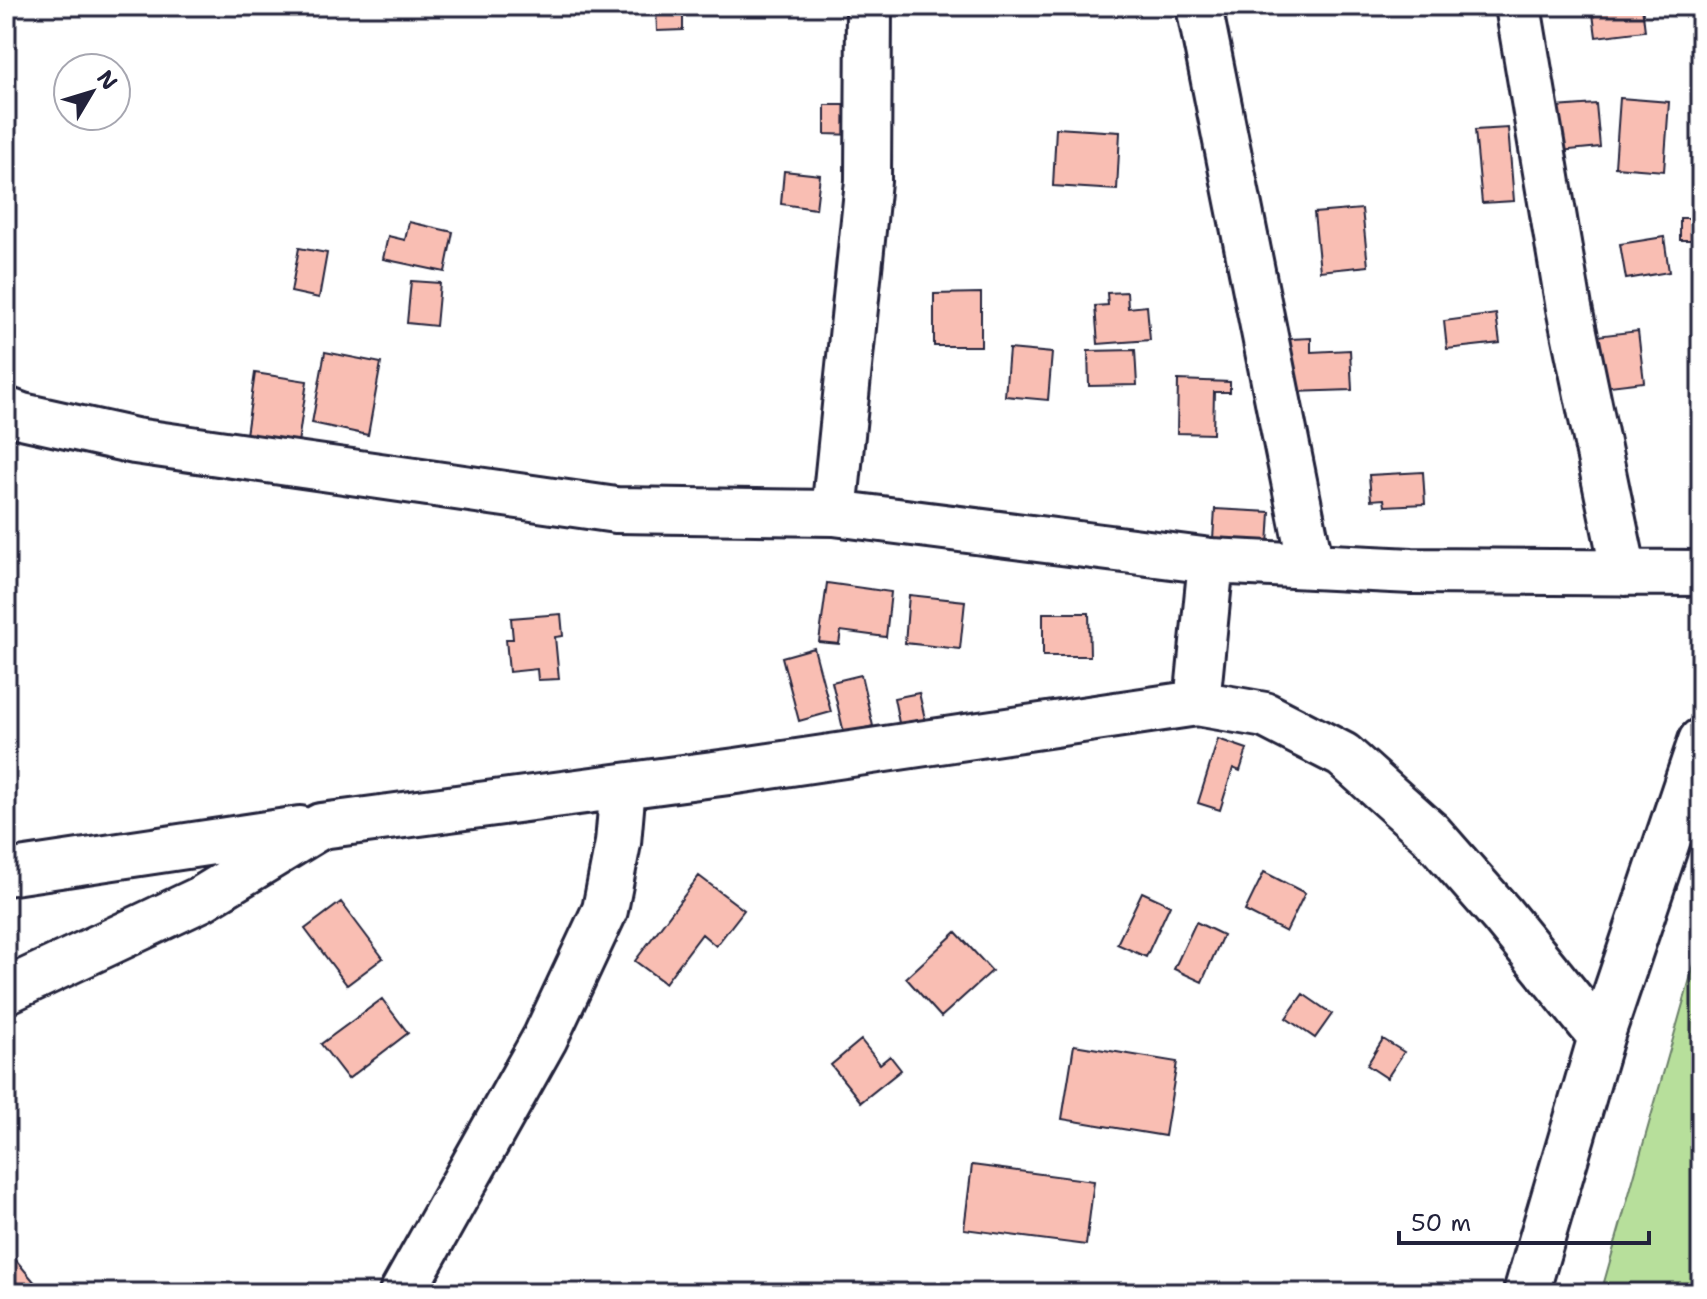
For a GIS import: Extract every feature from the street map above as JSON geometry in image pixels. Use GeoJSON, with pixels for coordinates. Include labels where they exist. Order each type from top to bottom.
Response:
{"type":"FeatureCollection","features":[{"type":"Feature","properties":{"kind":"street"},"geometry":{"type":"LineString","coordinates":[[834,513],[868,181],[869,6]]}},
{"type":"Feature","properties":{"kind":"street"},"geometry":{"type":"LineString","coordinates":[[1199,6],[1311,566]]}},
{"type":"Feature","properties":{"kind":"street"},"geometry":{"type":"LineString","coordinates":[[1518,6],[1569,308],[1624,573]]}},
{"type":"Feature","properties":{"kind":"street"},"geometry":{"type":"LineString","coordinates":[[6,410],[135,441],[616,510],[834,513],[1211,561],[1412,571],[1701,573]]}},
{"type":"Feature","properties":{"kind":"street"},"geometry":{"type":"LineString","coordinates":[[1197,703],[1211,561]]}},
{"type":"Feature","properties":{"kind":"street"},"geometry":{"type":"LineString","coordinates":[[6,873],[1197,703],[1265,715],[1343,755],[1430,833],[1502,915],[1601,1037]]}},
{"type":"Feature","properties":{"kind":"street"},"geometry":{"type":"LineString","coordinates":[[1526,1293],[1601,1037],[1701,741]]}},
{"type":"Feature","properties":{"kind":"street"},"geometry":{"type":"LineString","coordinates":[[402,1293],[545,1038],[605,910],[618,843],[623,786]]}},
{"type":"Feature","properties":{"kind":"street"},"geometry":{"type":"LineString","coordinates":[[6,991],[201,899],[321,826]]}},
{"type":"Feature","properties":{"kind":"green space"},"geometry":{"type":"Polygon","coordinates":[[[1701,940],[1701,1293],[1601,1293],[1701,940]]]}},
{"type":"Feature","properties":{"kind":"building"},"geometry":{"type":"Polygon","coordinates":[[[656,6],[683,6],[683,30],[657,31],[656,6]]]}},
{"type":"Feature","properties":{"kind":"building"},"geometry":{"type":"Polygon","coordinates":[[[1592,6],[1642,6],[1645,31],[1596,37],[1592,6]]]}},
{"type":"Feature","properties":{"kind":"building"},"geometry":{"type":"Polygon","coordinates":[[[1699,97],[1701,141],[1695,141],[1699,97]]]}},
{"type":"Feature","properties":{"kind":"building"},"geometry":{"type":"Polygon","coordinates":[[[1620,98],[1669,102],[1664,171],[1615,167],[1620,98]]]}},
{"type":"Feature","properties":{"kind":"building"},"geometry":{"type":"Polygon","coordinates":[[[1596,104],[1600,147],[1560,151],[1556,107],[1596,104]]]}},
{"type":"Feature","properties":{"kind":"building"},"geometry":{"type":"Polygon","coordinates":[[[825,105],[857,105],[856,135],[825,134],[825,105]]]}},
{"type":"Feature","properties":{"kind":"building"},"geometry":{"type":"Polygon","coordinates":[[[1056,128],[1120,132],[1117,190],[1053,186],[1056,128]]]}},
{"type":"Feature","properties":{"kind":"building"},"geometry":{"type":"Polygon","coordinates":[[[1508,128],[1514,201],[1482,203],[1475,130],[1508,128]]]}},
{"type":"Feature","properties":{"kind":"building"},"geometry":{"type":"Polygon","coordinates":[[[784,171],[820,175],[816,209],[781,204],[784,171]]]}},
{"type":"Feature","properties":{"kind":"building"},"geometry":{"type":"Polygon","coordinates":[[[1362,209],[1368,266],[1320,271],[1314,213],[1362,209]]]}},
{"type":"Feature","properties":{"kind":"building"},"geometry":{"type":"Polygon","coordinates":[[[1680,218],[1701,218],[1701,261],[1698,262],[1698,240],[1680,240],[1680,218]]]}},
{"type":"Feature","properties":{"kind":"building"},"geometry":{"type":"Polygon","coordinates":[[[409,222],[453,232],[445,272],[383,259],[388,236],[405,240],[409,222]]]}},
{"type":"Feature","properties":{"kind":"building"},"geometry":{"type":"Polygon","coordinates":[[[1664,237],[1669,272],[1626,279],[1620,244],[1664,237]]]}},
{"type":"Feature","properties":{"kind":"building"},"geometry":{"type":"Polygon","coordinates":[[[299,248],[327,253],[319,298],[291,292],[299,248]]]}},
{"type":"Feature","properties":{"kind":"building"},"geometry":{"type":"Polygon","coordinates":[[[411,281],[440,283],[436,326],[407,323],[411,281]]]}},
{"type":"Feature","properties":{"kind":"building"},"geometry":{"type":"Polygon","coordinates":[[[1127,292],[1128,308],[1147,306],[1150,340],[1098,344],[1095,306],[1108,305],[1107,293],[1127,292]]]}},
{"type":"Feature","properties":{"kind":"building"},"geometry":{"type":"Polygon","coordinates":[[[981,293],[981,346],[934,346],[934,294],[981,293]]]}},
{"type":"Feature","properties":{"kind":"building"},"geometry":{"type":"Polygon","coordinates":[[[1496,314],[1500,343],[1447,349],[1444,321],[1496,314]]]}},
{"type":"Feature","properties":{"kind":"building"},"geometry":{"type":"Polygon","coordinates":[[[1638,331],[1644,382],[1602,387],[1596,336],[1638,331]]]}},
{"type":"Feature","properties":{"kind":"building"},"geometry":{"type":"Polygon","coordinates":[[[1311,338],[1311,352],[1350,350],[1352,390],[1293,392],[1290,339],[1311,338]]]}},
{"type":"Feature","properties":{"kind":"building"},"geometry":{"type":"Polygon","coordinates":[[[1009,349],[1052,353],[1048,400],[1005,396],[1009,349]]]}},
{"type":"Feature","properties":{"kind":"building"},"geometry":{"type":"Polygon","coordinates":[[[1135,350],[1137,385],[1089,386],[1088,351],[1135,350]]]}},
{"type":"Feature","properties":{"kind":"building"},"geometry":{"type":"Polygon","coordinates":[[[325,352],[381,363],[368,435],[312,423],[325,352]]]}},
{"type":"Feature","properties":{"kind":"building"},"geometry":{"type":"Polygon","coordinates":[[[255,373],[307,381],[298,443],[246,435],[255,373]]]}},
{"type":"Feature","properties":{"kind":"building"},"geometry":{"type":"Polygon","coordinates":[[[1178,380],[1230,382],[1230,392],[1214,392],[1213,434],[1177,433],[1178,380]]]}},
{"type":"Feature","properties":{"kind":"building"},"geometry":{"type":"Polygon","coordinates":[[[1423,472],[1425,504],[1385,506],[1384,499],[1371,500],[1369,475],[1423,472]]]}},
{"type":"Feature","properties":{"kind":"building"},"geometry":{"type":"Polygon","coordinates":[[[1215,509],[1270,512],[1268,546],[1218,557],[1219,539],[1213,539],[1215,509]]]}},
{"type":"Feature","properties":{"kind":"building"},"geometry":{"type":"Polygon","coordinates":[[[827,583],[891,592],[886,637],[841,631],[839,644],[819,642],[827,583]]]}},
{"type":"Feature","properties":{"kind":"building"},"geometry":{"type":"Polygon","coordinates":[[[909,595],[965,601],[960,649],[905,643],[909,595]]]}},
{"type":"Feature","properties":{"kind":"building"},"geometry":{"type":"Polygon","coordinates":[[[1043,613],[1089,613],[1090,656],[1043,656],[1043,613]]]}},
{"type":"Feature","properties":{"kind":"building"},"geometry":{"type":"Polygon","coordinates":[[[561,614],[563,636],[555,637],[559,679],[538,680],[537,669],[509,672],[506,639],[513,639],[511,618],[561,614]]]}},
{"type":"Feature","properties":{"kind":"building"},"geometry":{"type":"Polygon","coordinates":[[[814,648],[831,712],[799,721],[782,657],[814,648]]]}},
{"type":"Feature","properties":{"kind":"building"},"geometry":{"type":"Polygon","coordinates":[[[861,675],[873,726],[844,733],[832,682],[861,675]]]}},
{"type":"Feature","properties":{"kind":"building"},"geometry":{"type":"Polygon","coordinates":[[[919,693],[926,723],[900,728],[894,698],[919,693]]]}},
{"type":"Feature","properties":{"kind":"building"},"geometry":{"type":"Polygon","coordinates":[[[1218,739],[1247,749],[1240,771],[1233,768],[1220,810],[1198,803],[1218,739]]]}},
{"type":"Feature","properties":{"kind":"building"},"geometry":{"type":"Polygon","coordinates":[[[1264,872],[1305,893],[1286,932],[1245,911],[1264,872]]]}},
{"type":"Feature","properties":{"kind":"building"},"geometry":{"type":"Polygon","coordinates":[[[699,876],[744,910],[716,946],[702,934],[665,983],[635,961],[699,876]]]}},
{"type":"Feature","properties":{"kind":"building"},"geometry":{"type":"Polygon","coordinates":[[[1142,892],[1170,905],[1146,957],[1117,944],[1142,892]]]}},
{"type":"Feature","properties":{"kind":"building"},"geometry":{"type":"Polygon","coordinates":[[[341,902],[383,958],[347,985],[305,929],[341,902]]]}},
{"type":"Feature","properties":{"kind":"building"},"geometry":{"type":"Polygon","coordinates":[[[1196,922],[1223,935],[1202,982],[1174,969],[1196,922]]]}},
{"type":"Feature","properties":{"kind":"building"},"geometry":{"type":"Polygon","coordinates":[[[956,932],[992,971],[941,1017],[906,978],[956,932]]]}},
{"type":"Feature","properties":{"kind":"building"},"geometry":{"type":"Polygon","coordinates":[[[1303,994],[1332,1014],[1315,1038],[1286,1018],[1303,994]]]}},
{"type":"Feature","properties":{"kind":"building"},"geometry":{"type":"Polygon","coordinates":[[[382,999],[408,1033],[348,1079],[321,1044],[382,999]]]}},
{"type":"Feature","properties":{"kind":"building"},"geometry":{"type":"Polygon","coordinates":[[[1383,1039],[1404,1052],[1387,1078],[1367,1065],[1383,1039]]]}},
{"type":"Feature","properties":{"kind":"building"},"geometry":{"type":"Polygon","coordinates":[[[861,1040],[880,1064],[890,1056],[901,1070],[861,1102],[831,1065],[861,1040]]]}},
{"type":"Feature","properties":{"kind":"building"},"geometry":{"type":"Polygon","coordinates":[[[1074,1045],[1177,1062],[1165,1136],[1062,1119],[1074,1045]]]}},
{"type":"Feature","properties":{"kind":"building"},"geometry":{"type":"Polygon","coordinates":[[[972,1165],[1094,1181],[1086,1245],[964,1229],[972,1165]]]}},
{"type":"Feature","properties":{"kind":"building"},"geometry":{"type":"Polygon","coordinates":[[[10,1253],[36,1284],[26,1293],[9,1293],[6,1290],[6,1255],[10,1253]]]}}]}
